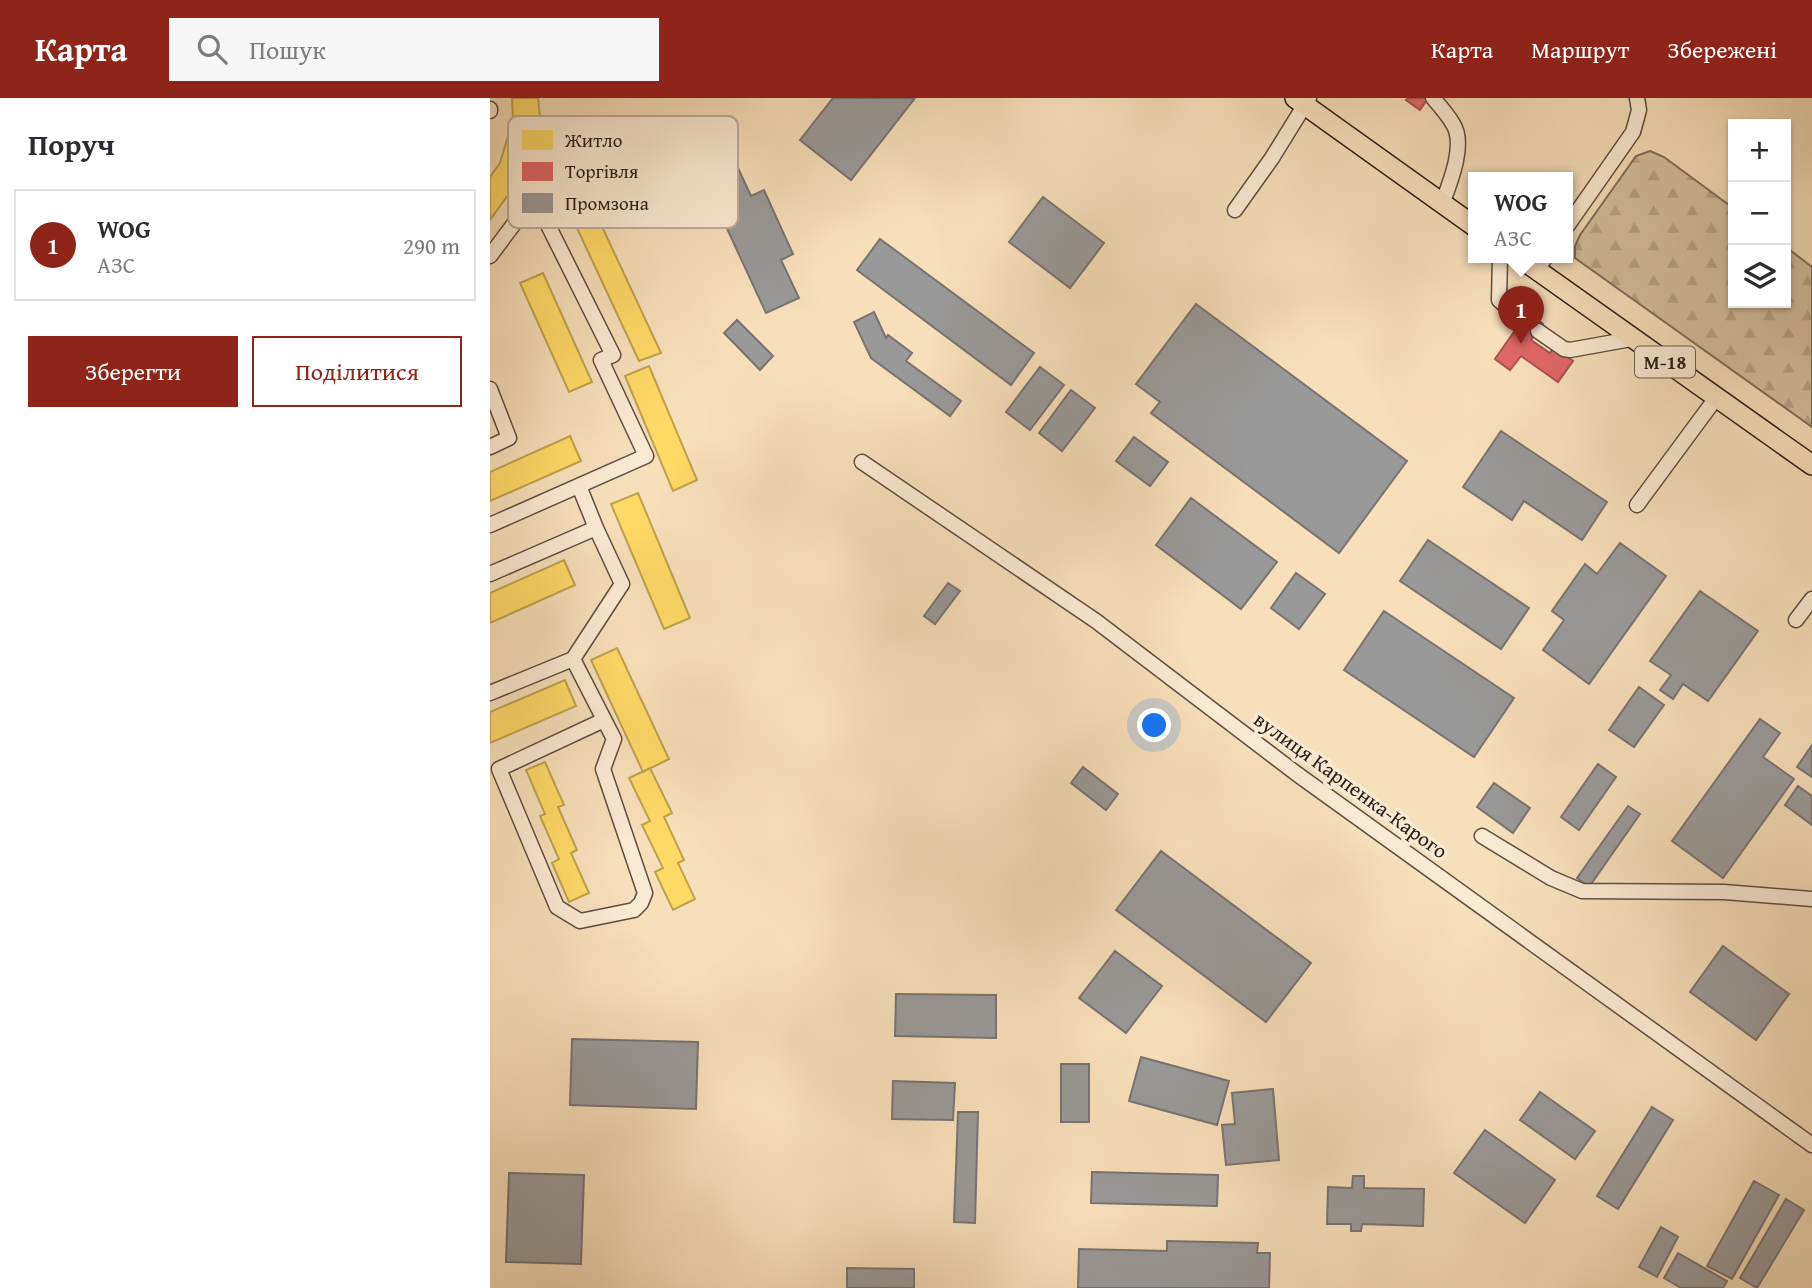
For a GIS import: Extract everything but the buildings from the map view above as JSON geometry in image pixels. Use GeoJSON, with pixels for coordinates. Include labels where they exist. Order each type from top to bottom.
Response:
{"type":"FeatureCollection","features":[{"type":"Feature","properties":{"kind":"highway"},"geometry":{"type":"LineString","coordinates":[[1303,100],[1468,222]]}},
{"type":"Feature","properties":{"kind":"highway","name":"М-18"},"geometry":{"type":"LineString","coordinates":[[1541,264],[1631,338],[1812,465]]}},
{"type":"Feature","properties":{"kind":"street"},"geometry":{"type":"LineString","coordinates":[[1433,98],[1455,125],[1458,136],[1454,171],[1442,204]]}},
{"type":"Feature","properties":{"kind":"street"},"geometry":{"type":"LineString","coordinates":[[1573,218],[1633,132],[1639,110],[1637,98]]}},
{"type":"Feature","properties":{"kind":"street"},"geometry":{"type":"LineString","coordinates":[[1235,210],[1272,158],[1303,100]]}},
{"type":"Feature","properties":{"kind":"street"},"geometry":{"type":"LineString","coordinates":[[490,256],[511,228]]}},
{"type":"Feature","properties":{"kind":"street"},"geometry":{"type":"LineString","coordinates":[[490,525],[646,456],[601,360],[613,355],[550,228]]}},
{"type":"Feature","properties":{"kind":"street"},"geometry":{"type":"LineString","coordinates":[[1500,263],[1499,300],[1522,320]]}},
{"type":"Feature","properties":{"kind":"street"},"geometry":{"type":"LineString","coordinates":[[1538,331],[1570,350],[1631,338]]}},
{"type":"Feature","properties":{"kind":"street"},"geometry":{"type":"LineString","coordinates":[[490,389],[509,438],[490,447]]}},
{"type":"Feature","properties":{"kind":"street"},"geometry":{"type":"LineString","coordinates":[[1637,505],[1716,398]]}},
{"type":"Feature","properties":{"kind":"street","name":"вулиця Карпенка-Карого"},"geometry":{"type":"LineString","coordinates":[[862,462],[1096,621],[1297,774],[1812,1145]]}},
{"type":"Feature","properties":{"kind":"street"},"geometry":{"type":"LineString","coordinates":[[490,693],[573,659],[622,584],[579,486]]}},
{"type":"Feature","properties":{"kind":"street"},"geometry":{"type":"LineString","coordinates":[[490,574],[596,528]]}},
{"type":"Feature","properties":{"kind":"street"},"geometry":{"type":"LineString","coordinates":[[1796,620],[1812,598]]}},
{"type":"Feature","properties":{"kind":"street"},"geometry":{"type":"LineString","coordinates":[[573,659],[614,739],[603,769],[645,893],[634,911],[580,921],[557,907],[499,769],[604,720]]}},
{"type":"Feature","properties":{"kind":"street"},"geometry":{"type":"LineString","coordinates":[[1482,836],[1551,878],[1582,891],[1724,892],[1812,899]]}},
{"type":"Feature","properties":{"kind":"green space"},"geometry":{"type":"Polygon","coordinates":[[[1650,151],[1664,157],[1728,204],[1728,308],[1791,308],[1791,251],[1812,267],[1812,427],[1575,258],[1575,246],[1580,235],[1636,156],[1650,151]]]}},
{"type":"Feature","properties":{"kind":"place","name":"WOG"},"geometry":{"type":"Point","coordinates":[1521,344]}}]}
